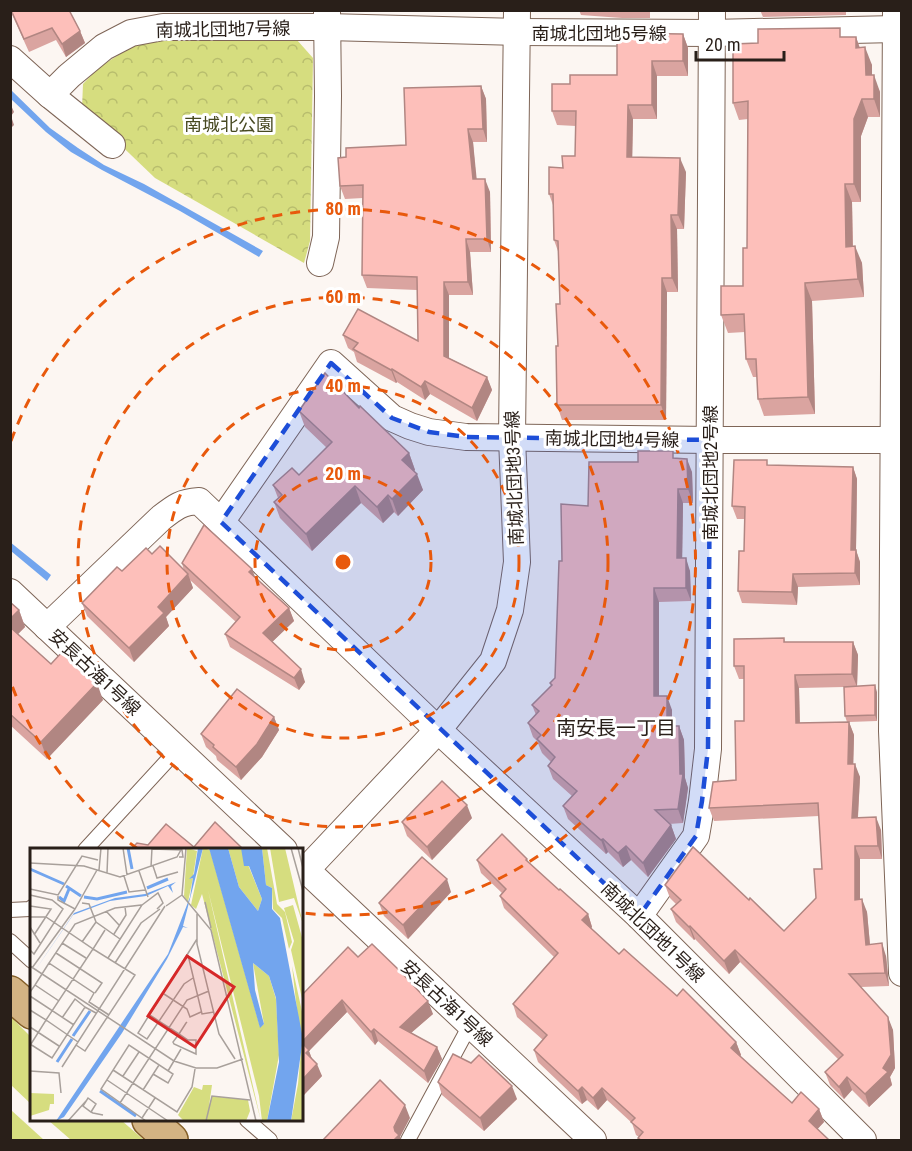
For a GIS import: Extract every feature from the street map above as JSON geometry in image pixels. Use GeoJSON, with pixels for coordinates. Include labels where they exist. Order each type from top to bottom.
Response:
{"type":"FeatureCollection","features":[{"type":"Feature","properties":{"kind":"main road"},"geometry":{"type":"LineString","coordinates":[[10,993],[30,1010]]}},
{"type":"Feature","properties":{"kind":"main road"},"geometry":{"type":"LineString","coordinates":[[151,1121],[171,1140]]}},
{"type":"Feature","properties":{"kind":"street","name":"南城北団地7号線"},"geometry":{"type":"LineString","coordinates":[[50,95],[104,47],[131,33],[163,27],[327,19],[517,21]]}},
{"type":"Feature","properties":{"kind":"street"},"geometry":{"type":"LineString","coordinates":[[320,262],[326,237],[327,19]]}},
{"type":"Feature","properties":{"kind":"street","name":"南城北団地5号線"},"geometry":{"type":"LineString","coordinates":[[517,21],[896,20]]}},
{"type":"Feature","properties":{"kind":"street"},"geometry":{"type":"LineString","coordinates":[[896,20],[892,731],[902,973]]}},
{"type":"Feature","properties":{"kind":"street","name":"南城北団地3号線"},"geometry":{"type":"LineString","coordinates":[[304,868],[438,730],[493,661],[510,610],[517,562],[512,438],[517,21]]}},
{"type":"Feature","properties":{"kind":"street","name":"南城北団地2号線"},"geometry":{"type":"LineString","coordinates":[[639,916],[696,836],[708,749],[711,22]]}},
{"type":"Feature","properties":{"kind":"street"},"geometry":{"type":"LineString","coordinates":[[10,59],[112,145]]}},
{"type":"Feature","properties":{"kind":"street","name":"南城北団地4号線"},"geometry":{"type":"LineString","coordinates":[[221,522],[331,363],[392,418],[410,426],[448,435],[512,438],[893,440]]}},
{"type":"Feature","properties":{"kind":"street","name":"南城北団地1号線"},"geometry":{"type":"LineString","coordinates":[[47,627],[138,538],[174,507],[185,502],[199,501],[438,730],[639,916],[863,1140]]}},
{"type":"Feature","properties":{"kind":"street","name":"安長古海1号線"},"geometry":{"type":"LineString","coordinates":[[10,592],[283,848]]}},
{"type":"Feature","properties":{"kind":"street","name":"安長古海1号線"},"geometry":{"type":"LineString","coordinates":[[304,868],[593,1140]]}},
{"type":"Feature","properties":{"kind":"lane"},"geometry":{"type":"LineString","coordinates":[[86,848],[177,750]]}},
{"type":"Feature","properties":{"kind":"lane"},"geometry":{"type":"LineString","coordinates":[[10,910],[30,909]]}},
{"type":"Feature","properties":{"kind":"lane"},"geometry":{"type":"LineString","coordinates":[[10,941],[30,959]]}},
{"type":"Feature","properties":{"kind":"lane"},"geometry":{"type":"LineString","coordinates":[[408,1140],[470,1024]]}},
{"type":"Feature","properties":{"kind":"lane"},"geometry":{"type":"LineString","coordinates":[[249,1121],[270,1140]]}},
{"type":"Feature","properties":{"kind":"highlighted area"},"geometry":{"type":"Polygon","coordinates":[[[331,363],[392,418],[429,432],[466,437],[710,440],[708,749],[702,801],[696,836],[639,916],[221,522],[331,363]]]}},
{"type":"Feature","properties":{"kind":"green space","name":"南城北公園"},"geometry":{"type":"Polygon","coordinates":[[[166,39],[297,40],[313,58],[310,241],[304,263],[155,178],[82,108],[83,84],[98,68],[131,47],[166,39]]]}},
{"type":"Feature","properties":{"kind":"green space"},"geometry":{"type":"Polygon","coordinates":[[[11,1017],[30,1036],[30,1103],[11,1085],[11,1017]]]}},
{"type":"Feature","properties":{"kind":"green space"},"geometry":{"type":"Polygon","coordinates":[[[11,1110],[44,1140],[11,1140],[11,1110]]]}},
{"type":"Feature","properties":{"kind":"green space"},"geometry":{"type":"Polygon","coordinates":[[[49,1121],[122,1121],[144,1140],[71,1140],[49,1121]]]}},
{"type":"Feature","properties":{"kind":"water"},"geometry":{"type":"Polygon","coordinates":[[[11,90],[50,128],[104,165],[144,184],[263,251],[259,257],[71,152],[11,99],[11,90]]]}},
{"type":"Feature","properties":{"kind":"water"},"geometry":{"type":"Polygon","coordinates":[[[10,542],[51,575],[47,581],[11,551],[10,542]]]}},
{"type":"Feature","properties":{"kind":"building"},"geometry":{"type":"Polygon","coordinates":[[[11,10],[69,10],[80,31],[62,44],[52,28],[24,39],[11,10]]]}},
{"type":"Feature","properties":{"kind":"building"},"geometry":{"type":"Polygon","coordinates":[[[840,28],[840,37],[856,37],[856,48],[865,47],[866,75],[874,75],[874,99],[862,99],[854,119],[854,184],[845,184],[846,247],[855,246],[858,279],[805,283],[808,397],[758,399],[756,359],[746,359],[744,314],[721,315],[721,286],[743,286],[743,248],[747,248],[748,101],[733,103],[733,44],[758,43],[758,29],[840,28]]]}},
{"type":"Feature","properties":{"kind":"building"},"geometry":{"type":"Polygon","coordinates":[[[617,33],[683,34],[683,61],[652,61],[652,105],[628,105],[627,157],[680,158],[678,215],[671,215],[672,278],[662,278],[661,405],[557,405],[556,304],[560,304],[558,241],[554,240],[553,194],[549,194],[549,167],[563,168],[562,156],[575,156],[576,111],[552,111],[552,84],[570,84],[570,75],[617,75],[617,33]]]}},
{"type":"Feature","properties":{"kind":"building"},"geometry":{"type":"Polygon","coordinates":[[[481,86],[483,129],[468,129],[473,179],[485,179],[487,239],[466,239],[468,282],[444,282],[444,356],[487,377],[472,408],[425,381],[421,387],[353,349],[358,343],[343,335],[358,309],[418,341],[417,277],[362,275],[363,185],[340,186],[338,158],[346,157],[346,148],[406,145],[404,88],[481,86]]]}},
{"type":"Feature","properties":{"kind":"building"},"geometry":{"type":"Polygon","coordinates":[[[325,373],[359,408],[360,406],[409,453],[402,460],[417,474],[392,499],[388,495],[377,507],[355,486],[306,534],[274,502],[282,495],[273,485],[292,468],[299,475],[332,442],[299,411],[325,373]]]}},
{"type":"Feature","properties":{"kind":"building"},"geometry":{"type":"Polygon","coordinates":[[[638,451],[673,451],[673,458],[687,459],[688,489],[678,489],[677,558],[686,558],[686,588],[654,588],[654,696],[667,696],[667,726],[679,726],[680,774],[683,774],[678,809],[655,810],[671,825],[643,863],[626,846],[618,853],[563,806],[577,791],[548,766],[555,757],[537,739],[541,735],[528,723],[539,711],[532,705],[552,685],[550,683],[555,678],[559,561],[562,561],[561,504],[588,506],[589,462],[638,462],[638,451]]]}},
{"type":"Feature","properties":{"kind":"building"},"geometry":{"type":"Polygon","coordinates":[[[734,460],[767,460],[767,465],[853,467],[851,550],[856,550],[855,573],[793,574],[792,592],[738,591],[739,551],[744,551],[745,507],[732,506],[734,460]]]}},
{"type":"Feature","properties":{"kind":"building"},"geometry":{"type":"Polygon","coordinates":[[[204,525],[252,569],[249,572],[289,608],[263,633],[301,669],[294,678],[225,634],[240,617],[182,563],[204,525]]]}},
{"type":"Feature","properties":{"kind":"building"},"geometry":{"type":"Polygon","coordinates":[[[160,546],[188,574],[158,607],[164,613],[129,648],[82,603],[117,567],[122,571],[146,548],[152,554],[160,546]]]}},
{"type":"Feature","properties":{"kind":"building"},"geometry":{"type":"Polygon","coordinates":[[[10,602],[19,610],[10,619],[10,602]]]}},
{"type":"Feature","properties":{"kind":"building"},"geometry":{"type":"Polygon","coordinates":[[[10,627],[51,664],[63,651],[97,683],[41,742],[10,714],[10,627]]]}},
{"type":"Feature","properties":{"kind":"building"},"geometry":{"type":"Polygon","coordinates":[[[784,638],[784,642],[853,642],[852,674],[795,675],[796,723],[849,722],[848,764],[855,764],[852,818],[876,817],[878,846],[855,846],[855,900],[862,899],[866,945],[882,943],[885,973],[849,974],[888,1017],[891,1055],[883,1068],[888,1072],[865,1094],[847,1077],[839,1087],[825,1072],[843,1055],[735,950],[724,961],[671,909],[681,900],[665,885],[693,847],[784,931],[816,898],[814,869],[822,869],[818,803],[709,808],[713,782],[736,780],[735,721],[744,721],[744,666],[734,666],[734,639],[784,638]]]}},
{"type":"Feature","properties":{"kind":"building"},"geometry":{"type":"Polygon","coordinates":[[[875,685],[875,715],[845,716],[844,687],[875,685]]]}},
{"type":"Feature","properties":{"kind":"building"},"geometry":{"type":"Polygon","coordinates":[[[237,689],[274,717],[257,744],[236,767],[201,734],[237,689]]]}},
{"type":"Feature","properties":{"kind":"building"},"geometry":{"type":"Polygon","coordinates":[[[442,781],[467,805],[427,847],[402,822],[442,781]]]}},
{"type":"Feature","properties":{"kind":"building"},"geometry":{"type":"Polygon","coordinates":[[[215,822],[242,848],[132,848],[137,843],[148,845],[166,824],[194,847],[215,822]]]}},
{"type":"Feature","properties":{"kind":"building"},"geometry":{"type":"Polygon","coordinates":[[[502,834],[526,860],[588,914],[582,920],[619,954],[624,949],[677,996],[683,989],[736,1042],[731,1048],[792,1103],[801,1092],[819,1109],[809,1121],[829,1140],[641,1140],[638,1138],[643,1132],[631,1122],[635,1118],[602,1088],[593,1098],[582,1087],[578,1091],[534,1050],[547,1035],[513,1004],[558,953],[500,896],[506,889],[477,860],[502,834]]]}},
{"type":"Feature","properties":{"kind":"building"},"geometry":{"type":"Polygon","coordinates":[[[422,857],[447,879],[403,925],[379,903],[422,857]]]}},
{"type":"Feature","properties":{"kind":"building"},"geometry":{"type":"Polygon","coordinates":[[[372,944],[428,1001],[400,1027],[437,1047],[424,1071],[374,1029],[371,1032],[342,1000],[303,1041],[303,994],[348,947],[358,957],[372,944]]]}},
{"type":"Feature","properties":{"kind":"building"},"geometry":{"type":"Polygon","coordinates":[[[303,1044],[309,1050],[306,1053],[317,1064],[303,1079],[303,1044]]]}},
{"type":"Feature","properties":{"kind":"building"},"geometry":{"type":"Polygon","coordinates":[[[453,1054],[471,1063],[479,1055],[512,1086],[480,1118],[438,1082],[453,1054]]]}},
{"type":"Feature","properties":{"kind":"building"},"geometry":{"type":"Polygon","coordinates":[[[380,1080],[405,1105],[394,1127],[399,1135],[394,1140],[323,1140],[380,1080]]]}},
{"type":"Feature","properties":{"kind":"district","name":"南安長一丁目"},"geometry":{"type":"Point","coordinates":[616,728]}}]}
